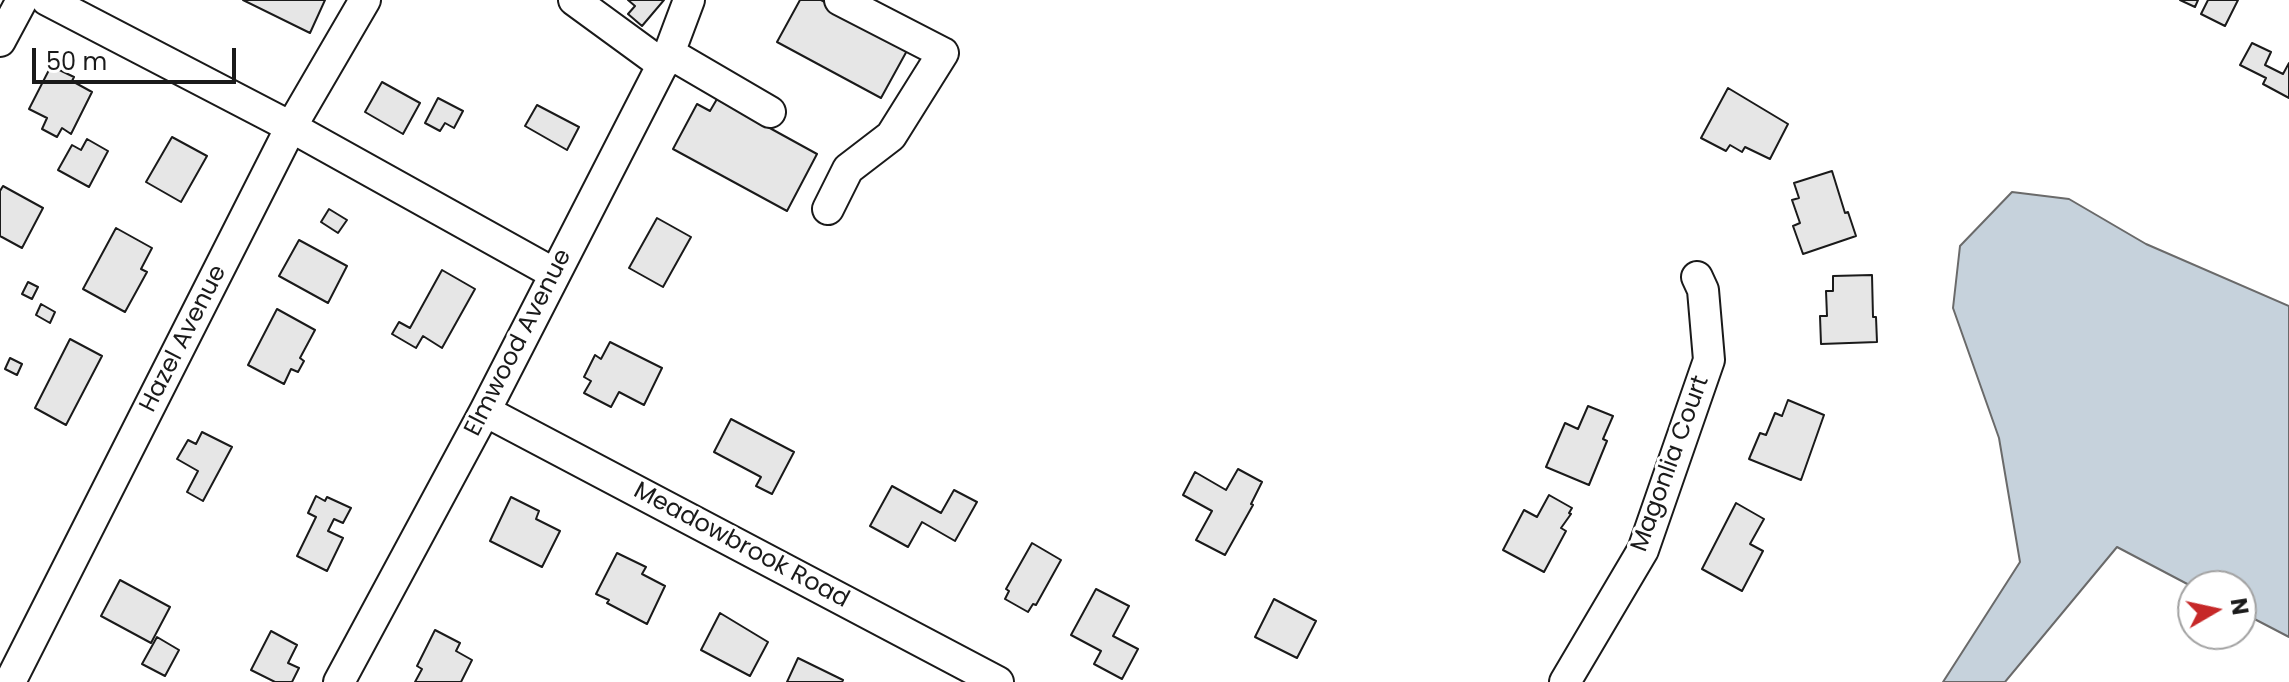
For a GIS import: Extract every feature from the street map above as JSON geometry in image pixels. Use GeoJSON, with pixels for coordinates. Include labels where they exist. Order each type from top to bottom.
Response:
{"type":"FeatureCollection","features":[{"type":"Feature","properties":{"kind":"street"},"geometry":{"type":"LineString","coordinates":[[0,41],[22,0]]}},
{"type":"Feature","properties":{"kind":"street"},"geometry":{"type":"LineString","coordinates":[[47,0],[291,127],[555,274]]}},
{"type":"Feature","properties":{"kind":"street","name":"Hazel Avenue"},"geometry":{"type":"LineString","coordinates":[[10,682],[291,127],[365,0]]}},
{"type":"Feature","properties":{"kind":"street"},"geometry":{"type":"LineString","coordinates":[[574,0],[666,59],[770,112]]}},
{"type":"Feature","properties":{"kind":"street","name":"Elmwood Avenue"},"geometry":{"type":"LineString","coordinates":[[339,682],[485,411],[666,59],[689,0]]}},
{"type":"Feature","properties":{"kind":"street"},"geometry":{"type":"LineString","coordinates":[[828,209],[848,169],[891,136],[943,53],[840,0]]}},
{"type":"Feature","properties":{"kind":"street","name":"Magonlia Court"},"geometry":{"type":"LineString","coordinates":[[1565,682],[1643,550],[1709,360],[1703,290],[1697,277]]}},
{"type":"Feature","properties":{"kind":"street","name":"Meadowbrook Road"},"geometry":{"type":"LineString","coordinates":[[485,411],[998,682]]}},
{"type":"Feature","properties":{"kind":"shaded area"},"geometry":{"type":"Polygon","coordinates":[[[2012,192],[2069,199],[2146,244],[2289,306],[2289,637],[2257,620],[2257,570],[2177,570],[2177,579],[2117,547],[2005,682],[1943,682],[2020,562],[1999,438],[1953,308],[1960,246],[2012,192]]]}},
{"type":"Feature","properties":{"kind":"building"},"geometry":{"type":"Polygon","coordinates":[[[243,0],[325,0],[310,33],[243,0]]]}},
{"type":"Feature","properties":{"kind":"building"},"geometry":{"type":"Polygon","coordinates":[[[628,0],[664,0],[642,26],[628,14],[635,6],[628,0]]]}},
{"type":"Feature","properties":{"kind":"building"},"geometry":{"type":"Polygon","coordinates":[[[800,0],[821,0],[909,47],[881,98],[777,42],[800,0]]]}},
{"type":"Feature","properties":{"kind":"building"},"geometry":{"type":"Polygon","coordinates":[[[2180,0],[2198,0],[2195,7],[2180,0]]]}},
{"type":"Feature","properties":{"kind":"building"},"geometry":{"type":"Polygon","coordinates":[[[2208,0],[2238,0],[2225,26],[2201,14],[2208,0]]]}},
{"type":"Feature","properties":{"kind":"building"},"geometry":{"type":"Polygon","coordinates":[[[2252,43],[2271,52],[2265,65],[2283,74],[2289,63],[2289,98],[2263,84],[2266,78],[2240,65],[2252,43]]]}},
{"type":"Feature","properties":{"kind":"building"},"geometry":{"type":"Polygon","coordinates":[[[51,66],[74,77],[72,81],[92,92],[71,134],[62,128],[57,137],[42,129],[47,118],[29,109],[51,66]]]}},
{"type":"Feature","properties":{"kind":"building"},"geometry":{"type":"Polygon","coordinates":[[[382,82],[420,103],[403,134],[365,112],[382,82]]]}},
{"type":"Feature","properties":{"kind":"building"},"geometry":{"type":"Polygon","coordinates":[[[1728,88],[1788,124],[1770,159],[1745,147],[1742,152],[1730,145],[1726,151],[1701,138],[1728,88]]]}},
{"type":"Feature","properties":{"kind":"building"},"geometry":{"type":"Polygon","coordinates":[[[438,98],[463,111],[454,128],[445,123],[440,131],[425,123],[438,98]]]}},
{"type":"Feature","properties":{"kind":"building"},"geometry":{"type":"Polygon","coordinates":[[[717,99],[817,154],[787,211],[673,149],[697,104],[710,111],[717,99]]]}},
{"type":"Feature","properties":{"kind":"building"},"geometry":{"type":"Polygon","coordinates":[[[537,105],[579,127],[567,150],[525,126],[537,105]]]}},
{"type":"Feature","properties":{"kind":"building"},"geometry":{"type":"Polygon","coordinates":[[[172,137],[207,156],[181,202],[146,182],[172,137]]]}},
{"type":"Feature","properties":{"kind":"building"},"geometry":{"type":"Polygon","coordinates":[[[87,139],[108,151],[89,187],[58,170],[72,145],[81,150],[87,139]]]}},
{"type":"Feature","properties":{"kind":"building"},"geometry":{"type":"Polygon","coordinates":[[[1832,171],[1856,236],[1803,254],[1793,226],[1800,223],[1792,200],[1799,198],[1794,183],[1832,171]]]}},
{"type":"Feature","properties":{"kind":"building"},"geometry":{"type":"Polygon","coordinates":[[[3,186],[43,208],[22,248],[0,236],[0,191],[3,186]]]}},
{"type":"Feature","properties":{"kind":"building"},"geometry":{"type":"Polygon","coordinates":[[[329,209],[347,220],[338,233],[321,222],[329,209]]]}},
{"type":"Feature","properties":{"kind":"building"},"geometry":{"type":"Polygon","coordinates":[[[657,218],[691,237],[663,287],[629,268],[657,218]]]}},
{"type":"Feature","properties":{"kind":"building"},"geometry":{"type":"Polygon","coordinates":[[[116,228],[152,248],[141,269],[147,272],[125,312],[83,289],[116,228]]]}},
{"type":"Feature","properties":{"kind":"building"},"geometry":{"type":"Polygon","coordinates":[[[299,240],[347,266],[328,303],[279,276],[299,240]]]}},
{"type":"Feature","properties":{"kind":"building"},"geometry":{"type":"Polygon","coordinates":[[[442,270],[475,289],[442,348],[423,336],[416,348],[392,334],[399,322],[410,328],[442,270]]]}},
{"type":"Feature","properties":{"kind":"building"},"geometry":{"type":"Polygon","coordinates":[[[1872,275],[1877,342],[1821,344],[1820,316],[1827,316],[1826,291],[1833,291],[1833,276],[1872,275]]]}},
{"type":"Feature","properties":{"kind":"building"},"geometry":{"type":"Polygon","coordinates":[[[28,282],[38,287],[32,299],[22,294],[28,282]]]}},
{"type":"Feature","properties":{"kind":"building"},"geometry":{"type":"Polygon","coordinates":[[[41,304],[55,312],[50,323],[36,315],[41,304]]]}},
{"type":"Feature","properties":{"kind":"building"},"geometry":{"type":"Polygon","coordinates":[[[277,309],[315,330],[300,358],[304,361],[298,372],[291,369],[284,384],[248,365],[277,309]]]}},
{"type":"Feature","properties":{"kind":"building"},"geometry":{"type":"Polygon","coordinates":[[[70,339],[102,356],[66,425],[35,408],[70,339]]]}},
{"type":"Feature","properties":{"kind":"building"},"geometry":{"type":"Polygon","coordinates":[[[610,342],[662,368],[644,405],[619,392],[611,407],[584,393],[591,381],[584,377],[595,355],[601,359],[610,342]]]}},
{"type":"Feature","properties":{"kind":"building"},"geometry":{"type":"Polygon","coordinates":[[[10,358],[22,364],[17,375],[5,369],[10,358]]]}},
{"type":"Feature","properties":{"kind":"building"},"geometry":{"type":"Polygon","coordinates":[[[1788,400],[1824,415],[1801,480],[1749,459],[1760,433],[1766,435],[1775,413],[1782,416],[1788,400]]]}},
{"type":"Feature","properties":{"kind":"building"},"geometry":{"type":"Polygon","coordinates":[[[1588,406],[1613,416],[1603,439],[1607,441],[1589,485],[1546,467],[1565,423],[1578,429],[1588,406]]]}},
{"type":"Feature","properties":{"kind":"building"},"geometry":{"type":"Polygon","coordinates":[[[731,419],[794,452],[772,494],[756,486],[761,477],[714,452],[731,419]]]}},
{"type":"Feature","properties":{"kind":"building"},"geometry":{"type":"Polygon","coordinates":[[[202,432],[232,447],[203,501],[187,492],[198,471],[177,459],[188,440],[196,444],[202,432]]]}},
{"type":"Feature","properties":{"kind":"building"},"geometry":{"type":"Polygon","coordinates":[[[1238,469],[1262,482],[1225,555],[1196,540],[1212,511],[1183,495],[1195,472],[1226,490],[1238,469]]]}},
{"type":"Feature","properties":{"kind":"building"},"geometry":{"type":"Polygon","coordinates":[[[892,486],[941,513],[954,490],[977,502],[955,541],[922,522],[908,547],[870,526],[892,486]]]}},
{"type":"Feature","properties":{"kind":"building"},"geometry":{"type":"Polygon","coordinates":[[[1549,495],[1572,508],[1561,528],[1566,531],[1544,572],[1503,550],[1524,510],[1537,517],[1549,495]]]}},
{"type":"Feature","properties":{"kind":"building"},"geometry":{"type":"Polygon","coordinates":[[[316,496],[325,501],[327,497],[351,508],[343,523],[334,519],[328,531],[343,538],[327,571],[297,556],[316,517],[308,513],[316,496]]]}},
{"type":"Feature","properties":{"kind":"building"},"geometry":{"type":"Polygon","coordinates":[[[511,497],[539,511],[536,519],[560,531],[542,567],[490,541],[511,497]]]}},
{"type":"Feature","properties":{"kind":"building"},"geometry":{"type":"Polygon","coordinates":[[[1736,503],[1764,519],[1750,544],[1763,551],[1742,591],[1702,569],[1736,503]]]}},
{"type":"Feature","properties":{"kind":"building"},"geometry":{"type":"Polygon","coordinates":[[[1032,543],[1061,560],[1036,605],[1033,604],[1028,612],[1005,599],[1009,591],[1006,589],[1032,543]]]}},
{"type":"Feature","properties":{"kind":"building"},"geometry":{"type":"Polygon","coordinates":[[[617,553],[646,567],[642,574],[665,586],[647,624],[596,594],[617,553]]]}},
{"type":"Feature","properties":{"kind":"building"},"geometry":{"type":"Polygon","coordinates":[[[120,580],[170,607],[151,643],[101,616],[120,580]]]}},
{"type":"Feature","properties":{"kind":"building"},"geometry":{"type":"Polygon","coordinates":[[[1096,589],[1129,606],[1113,636],[1138,649],[1122,679],[1094,664],[1101,651],[1071,635],[1096,589]]]}},
{"type":"Feature","properties":{"kind":"building"},"geometry":{"type":"Polygon","coordinates":[[[1274,599],[1316,621],[1297,658],[1255,637],[1274,599]]]}},
{"type":"Feature","properties":{"kind":"building"},"geometry":{"type":"Polygon","coordinates":[[[720,613],[768,642],[750,676],[701,650],[720,613]]]}},
{"type":"Feature","properties":{"kind":"building"},"geometry":{"type":"Polygon","coordinates":[[[435,630],[460,643],[456,651],[472,660],[461,682],[415,682],[422,669],[417,666],[435,630]]]}},
{"type":"Feature","properties":{"kind":"building"},"geometry":{"type":"Polygon","coordinates":[[[271,631],[297,645],[288,663],[299,668],[292,682],[275,682],[251,670],[271,631]]]}},
{"type":"Feature","properties":{"kind":"building"},"geometry":{"type":"Polygon","coordinates":[[[157,637],[179,650],[165,676],[142,664],[157,637]]]}},
{"type":"Feature","properties":{"kind":"building"},"geometry":{"type":"Polygon","coordinates":[[[798,658],[843,680],[842,682],[787,682],[798,658]]]}}]}
